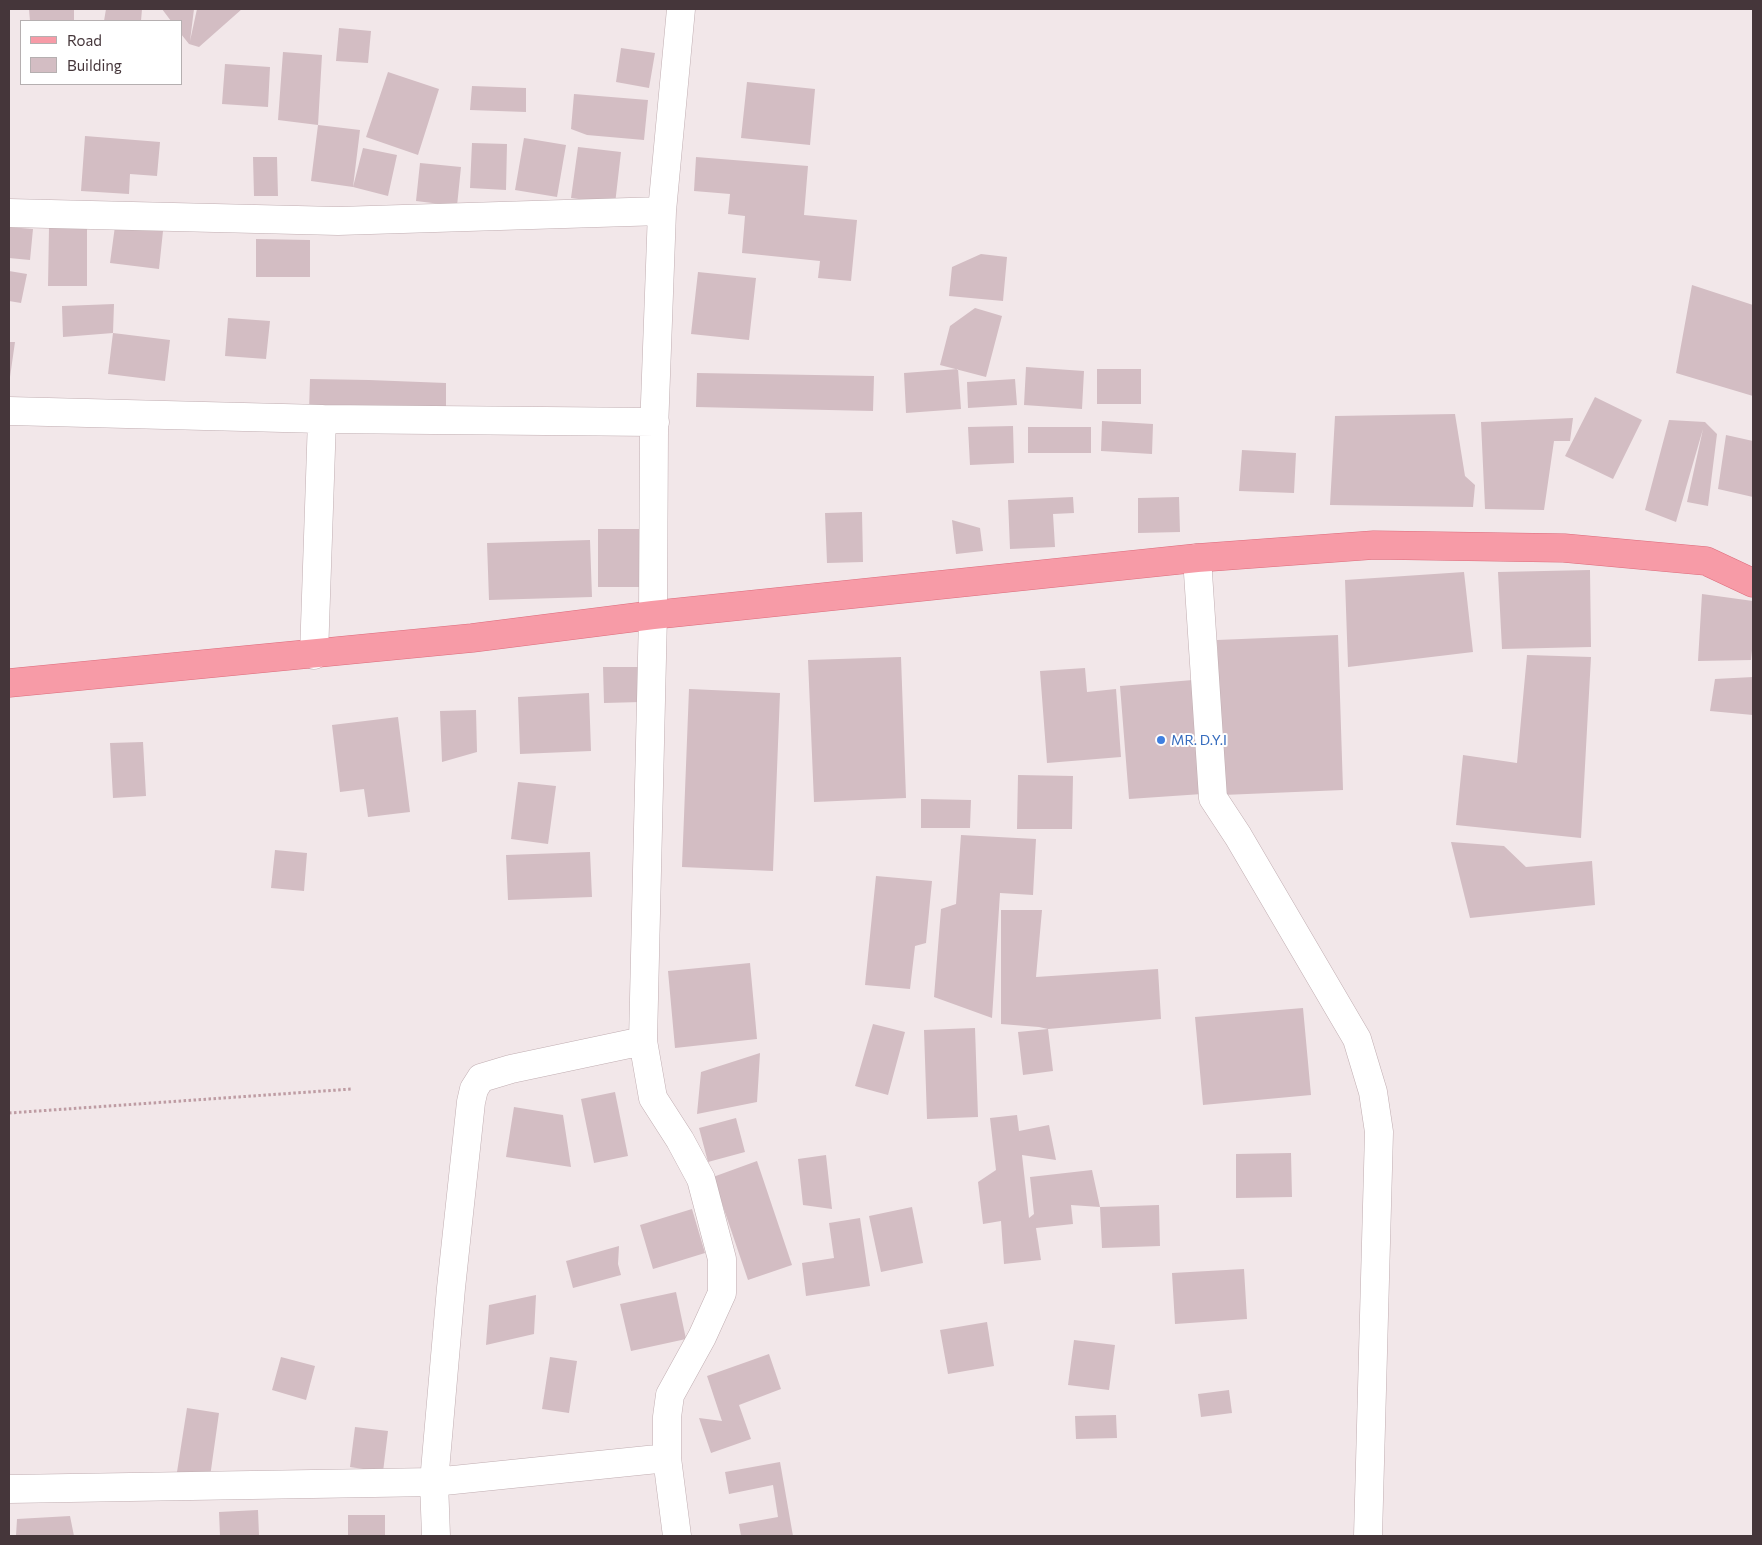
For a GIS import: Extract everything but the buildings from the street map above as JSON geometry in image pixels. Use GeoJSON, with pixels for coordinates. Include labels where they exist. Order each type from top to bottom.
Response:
{"type":"FeatureCollection","features":[{"type":"Feature","properties":{"kind":"main road"},"geometry":{"type":"LineString","coordinates":[[9,683],[314,655],[472,638],[653,615],[1197,558],[1374,546],[1564,548],[1706,561],[1753,583]]}},
{"type":"Feature","properties":{"kind":"street"},"geometry":{"type":"LineString","coordinates":[[677,1536],[667,1458],[667,1417],[670,1395],[705,1332],[722,1293],[722,1259],[701,1179],[680,1140],[653,1098],[643,1041],[653,615],[655,422],[662,211],[680,9]]}},
{"type":"Feature","properties":{"kind":"street"},"geometry":{"type":"LineString","coordinates":[[9,213],[338,221],[662,211]]}},
{"type":"Feature","properties":{"kind":"street"},"geometry":{"type":"LineString","coordinates":[[9,411],[322,419],[655,422]]}},
{"type":"Feature","properties":{"kind":"street"},"geometry":{"type":"LineString","coordinates":[[314,655],[322,419]]}},
{"type":"Feature","properties":{"kind":"street"},"geometry":{"type":"LineString","coordinates":[[1197,558],[1213,798],[1238,836],[1357,1039],[1373,1092],[1380,1132],[1368,1536]]}},
{"type":"Feature","properties":{"kind":"street"},"geometry":{"type":"LineString","coordinates":[[436,1536],[434,1482],[451,1288],[474,1089],[481,1078],[511,1069],[643,1041]]}},
{"type":"Feature","properties":{"kind":"street"},"geometry":{"type":"LineString","coordinates":[[9,1489],[434,1482],[667,1458]]}},
{"type":"Feature","properties":{"kind":"path"},"geometry":{"type":"LineString","coordinates":[[9,1113],[352,1089]]}},
{"type":"Feature","properties":{"kind":"place","name":"MR. D.Y.I"},"geometry":{"type":"Point","coordinates":[1161,740]}}]}
